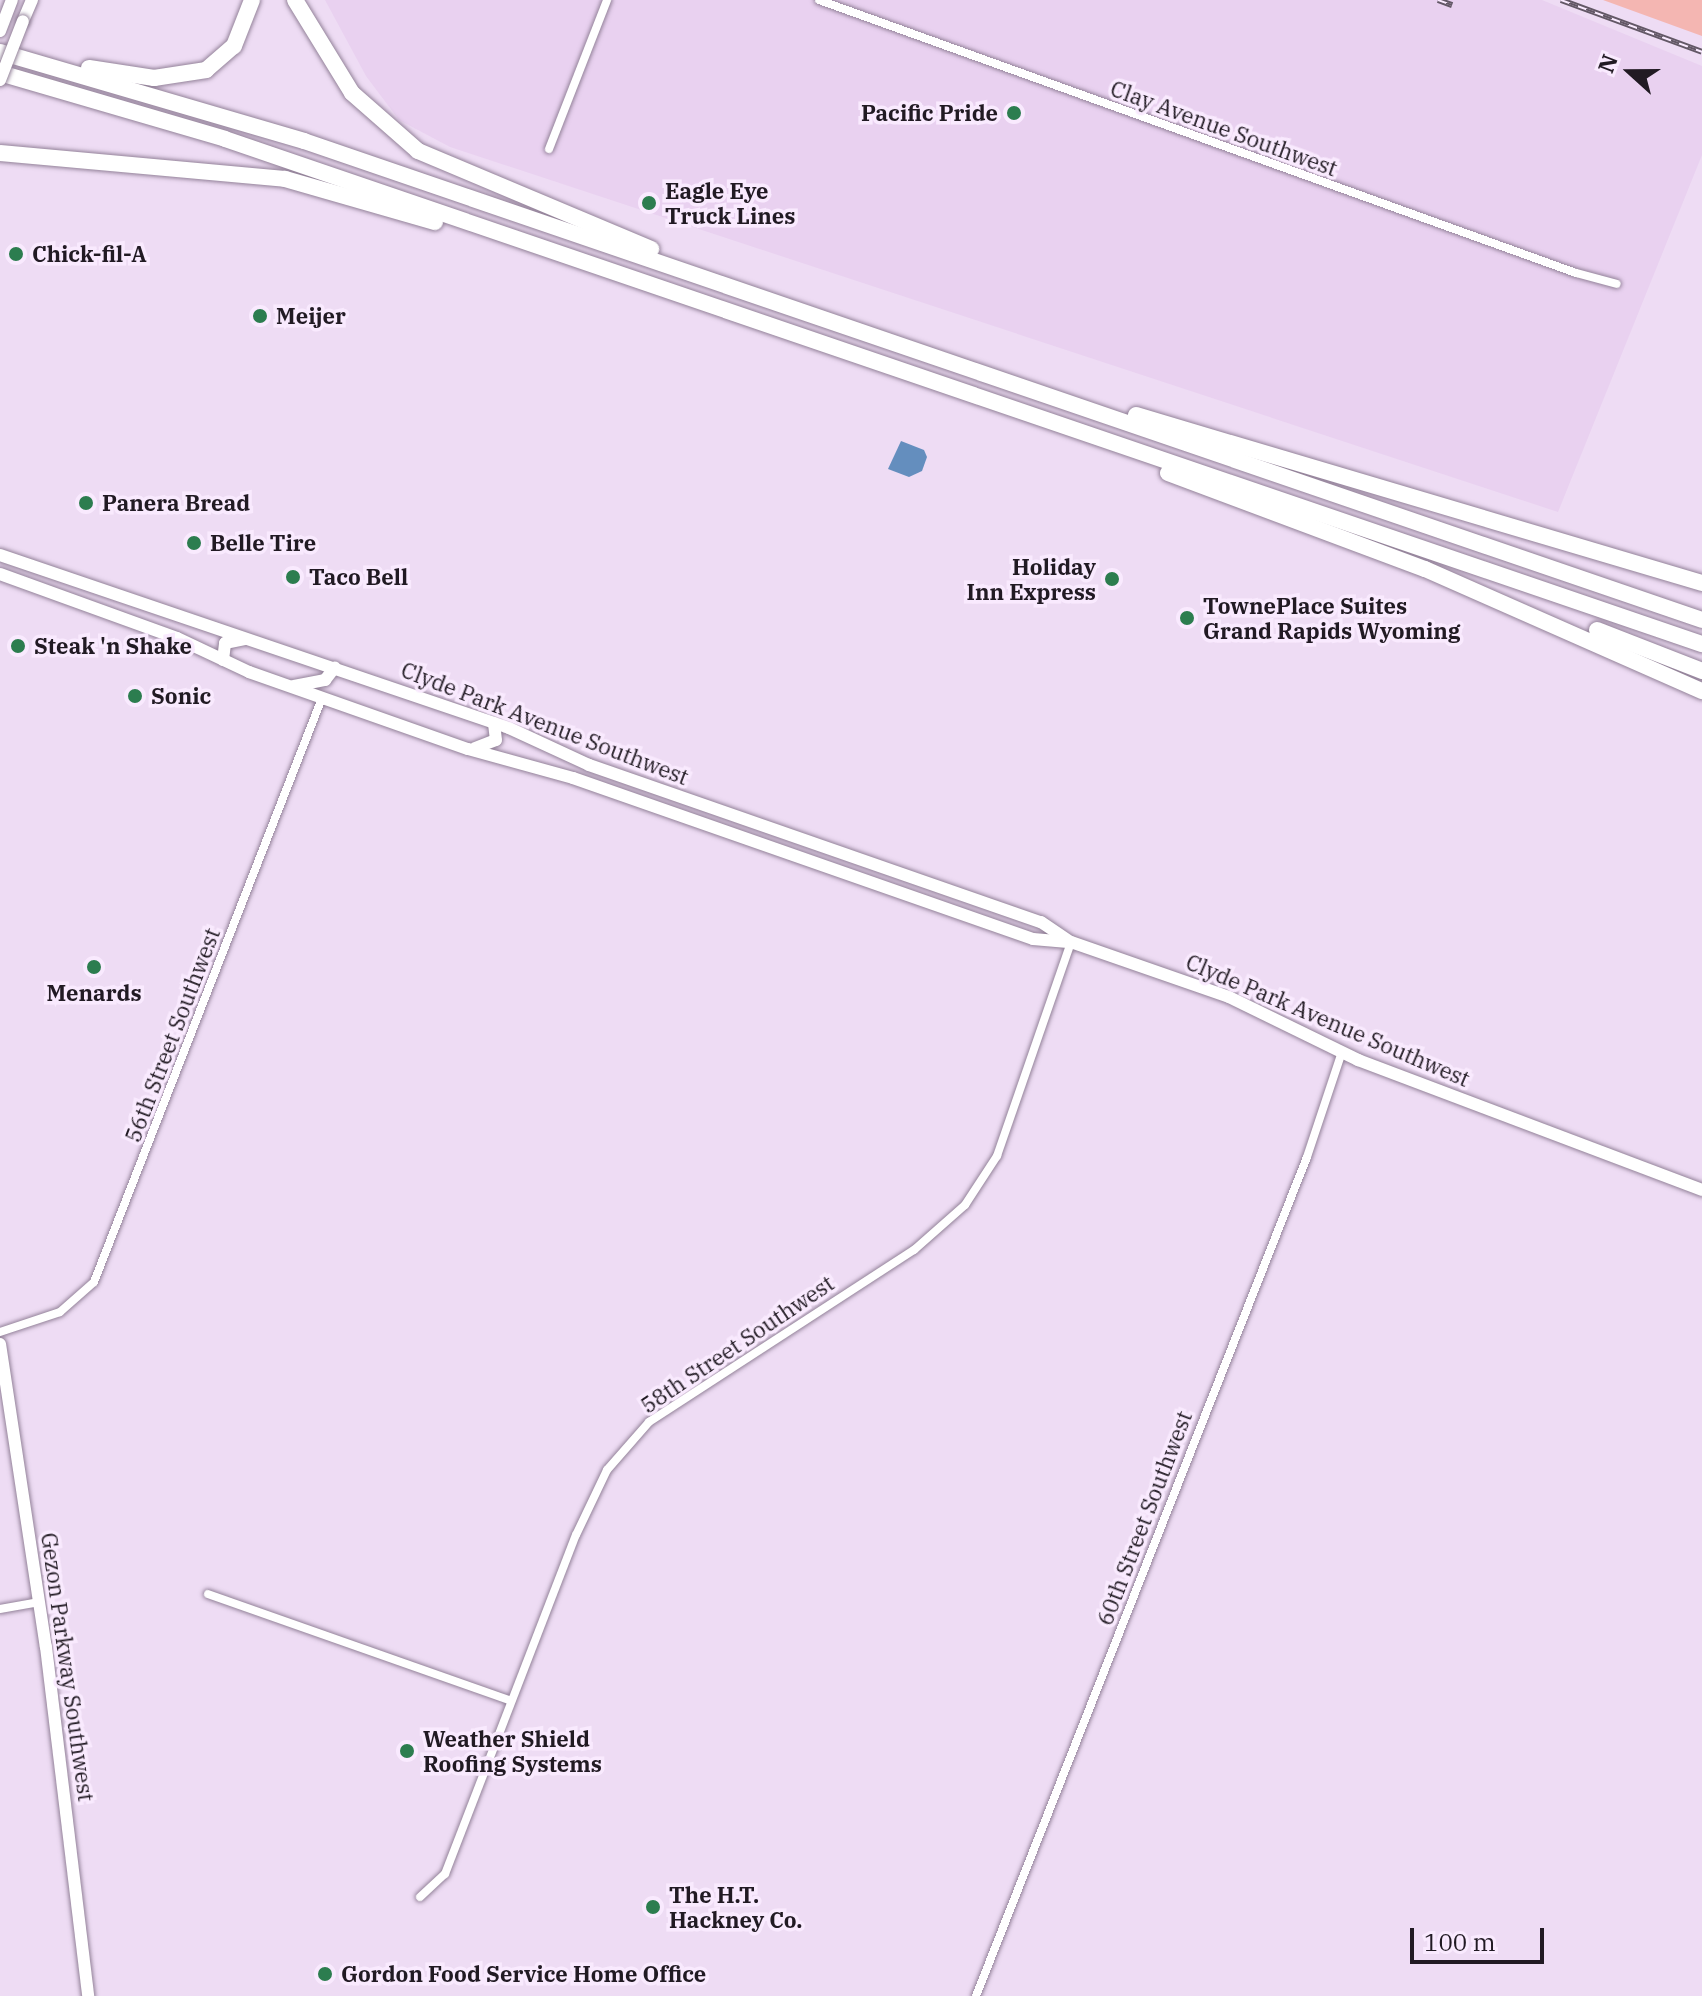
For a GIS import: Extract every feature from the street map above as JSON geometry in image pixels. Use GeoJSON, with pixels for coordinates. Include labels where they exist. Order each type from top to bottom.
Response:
{"type":"FeatureCollection","features":[{"type":"Feature","properties":{"kind":"highway"},"geometry":{"type":"LineString","coordinates":[[2,52],[140,77],[187,76],[214,65],[234,46],[249,20],[252,0]]}},
{"type":"Feature","properties":{"kind":"highway"},"geometry":{"type":"LineString","coordinates":[[295,0],[352,93],[418,151],[452,170],[785,305]]}},
{"type":"Feature","properties":{"kind":"highway"},"geometry":{"type":"LineString","coordinates":[[2,52],[304,141],[1702,620]]}},
{"type":"Feature","properties":{"kind":"highway"},"geometry":{"type":"LineString","coordinates":[[0,76],[40,83],[225,139],[1702,644]]}},
{"type":"Feature","properties":{"kind":"highway"},"geometry":{"type":"LineString","coordinates":[[0,153],[296,181],[457,228],[531,243]]}},
{"type":"Feature","properties":{"kind":"highway"},"geometry":{"type":"LineString","coordinates":[[883,363],[999,414],[1702,671]]}},
{"type":"Feature","properties":{"kind":"highway"},"geometry":{"type":"LineString","coordinates":[[1003,380],[1702,583]]}},
{"type":"Feature","properties":{"kind":"highway"},"geometry":{"type":"LineString","coordinates":[[1584,548],[1702,575]]}},
{"type":"Feature","properties":{"kind":"highway"},"geometry":{"type":"LineString","coordinates":[[1425,569],[1702,691]]}},
{"type":"Feature","properties":{"kind":"main road"},"geometry":{"type":"LineString","coordinates":[[0,31],[12,0]]}},
{"type":"Feature","properties":{"kind":"main road"},"geometry":{"type":"LineString","coordinates":[[0,76],[32,0]]}},
{"type":"Feature","properties":{"kind":"main road","name":"Clyde Park Avenue Southwest"},"geometry":{"type":"LineString","coordinates":[[0,555],[186,621],[260,640],[494,723],[642,782],[1041,922],[1071,942],[1229,997],[1342,1052],[1702,1190]]}},
{"type":"Feature","properties":{"kind":"main road","name":"Clyde Park Avenue Southwest"},"geometry":{"type":"LineString","coordinates":[[0,574],[177,638],[223,660],[322,698],[468,749],[613,792],[1033,939],[1071,942]]}},
{"type":"Feature","properties":{"kind":"main road"},"geometry":{"type":"LineString","coordinates":[[223,660],[227,641],[260,640]]}},
{"type":"Feature","properties":{"kind":"main road"},"geometry":{"type":"LineString","coordinates":[[290,686],[321,682],[335,667]]}},
{"type":"Feature","properties":{"kind":"main road"},"geometry":{"type":"LineString","coordinates":[[468,749],[493,744],[498,735],[494,723]]}},
{"type":"Feature","properties":{"kind":"main road"},"geometry":{"type":"LineString","coordinates":[[613,792],[633,792],[642,782]]}},
{"type":"Feature","properties":{"kind":"main road","name":"Gezon Parkway Southwest"},"geometry":{"type":"LineString","coordinates":[[0,1344],[39,1602],[88,1996]]}},
{"type":"Feature","properties":{"kind":"street"},"geometry":{"type":"LineString","coordinates":[[549,149],[607,0]]}},
{"type":"Feature","properties":{"kind":"street","name":"Clay Avenue Southwest"},"geometry":{"type":"LineString","coordinates":[[819,0],[1563,269],[1617,284]]}},
{"type":"Feature","properties":{"kind":"street","name":"56th Street Southwest"},"geometry":{"type":"LineString","coordinates":[[0,1332],[60,1312],[94,1282],[322,698]]}},
{"type":"Feature","properties":{"kind":"street","name":"58th Street Southwest"},"geometry":{"type":"LineString","coordinates":[[420,1897],[445,1874],[590,1501],[625,1446],[671,1407],[914,1250],[965,1205],[987,1177],[1071,942]]}},
{"type":"Feature","properties":{"kind":"street","name":"60th Street Southwest"},"geometry":{"type":"LineString","coordinates":[[976,1996],[1302,1171],[1342,1052]]}},
{"type":"Feature","properties":{"kind":"street"},"geometry":{"type":"LineString","coordinates":[[208,1594],[511,1701]]}},
{"type":"Feature","properties":{"kind":"street"},"geometry":{"type":"LineString","coordinates":[[0,1609],[39,1602]]}},
{"type":"Feature","properties":{"kind":"shaded area"},"geometry":{"type":"Polygon","coordinates":[[[325,0],[1542,0],[1702,66],[1702,155],[1558,512],[450,147],[399,120],[366,76],[325,0]]]}},
{"type":"Feature","properties":{"kind":"shaded area"},"geometry":{"type":"Polygon","coordinates":[[[1603,0],[1702,0],[1702,36],[1603,0]]]}},
{"type":"Feature","properties":{"kind":"water"},"geometry":{"type":"Polygon","coordinates":[[[901,441],[924,450],[927,457],[922,471],[909,477],[888,469],[901,441]]]}},
{"type":"Feature","properties":{"kind":"railway"},"geometry":{"type":"LineString","coordinates":[[1438,0],[1452,5]]}},
{"type":"Feature","properties":{"kind":"railway"},"geometry":{"type":"LineString","coordinates":[[1561,0],[1702,52]]}},
{"type":"Feature","properties":{"kind":"place","name":"Pacific Pride"},"geometry":{"type":"Point","coordinates":[1014,113]}},
{"type":"Feature","properties":{"kind":"place","name":"Eagle Eye Truck Lines"},"geometry":{"type":"Point","coordinates":[649,203]}},
{"type":"Feature","properties":{"kind":"place","name":"Chick-fil-A"},"geometry":{"type":"Point","coordinates":[16,254]}},
{"type":"Feature","properties":{"kind":"place","name":"Meijer"},"geometry":{"type":"Point","coordinates":[260,316]}},
{"type":"Feature","properties":{"kind":"place","name":"Panera Bread"},"geometry":{"type":"Point","coordinates":[86,503]}},
{"type":"Feature","properties":{"kind":"place","name":"Belle Tire"},"geometry":{"type":"Point","coordinates":[194,543]}},
{"type":"Feature","properties":{"kind":"place","name":"Taco Bell"},"geometry":{"type":"Point","coordinates":[293,577]}},
{"type":"Feature","properties":{"kind":"place","name":"Holiday Inn Express"},"geometry":{"type":"Point","coordinates":[1112,579]}},
{"type":"Feature","properties":{"kind":"place","name":"TownePlace Suites Grand Rapids Wyoming"},"geometry":{"type":"Point","coordinates":[1187,618]}},
{"type":"Feature","properties":{"kind":"place","name":"Steak 'n Shake"},"geometry":{"type":"Point","coordinates":[18,646]}},
{"type":"Feature","properties":{"kind":"place","name":"Sonic"},"geometry":{"type":"Point","coordinates":[135,696]}},
{"type":"Feature","properties":{"kind":"place","name":"Menards"},"geometry":{"type":"Point","coordinates":[94,967]}},
{"type":"Feature","properties":{"kind":"place","name":"Weather Shield Roofing Systems"},"geometry":{"type":"Point","coordinates":[407,1751]}},
{"type":"Feature","properties":{"kind":"place","name":"The H.T. Hackney Co."},"geometry":{"type":"Point","coordinates":[653,1907]}},
{"type":"Feature","properties":{"kind":"place","name":"Gordon Food Service Home Office"},"geometry":{"type":"Point","coordinates":[325,1974]}}]}
